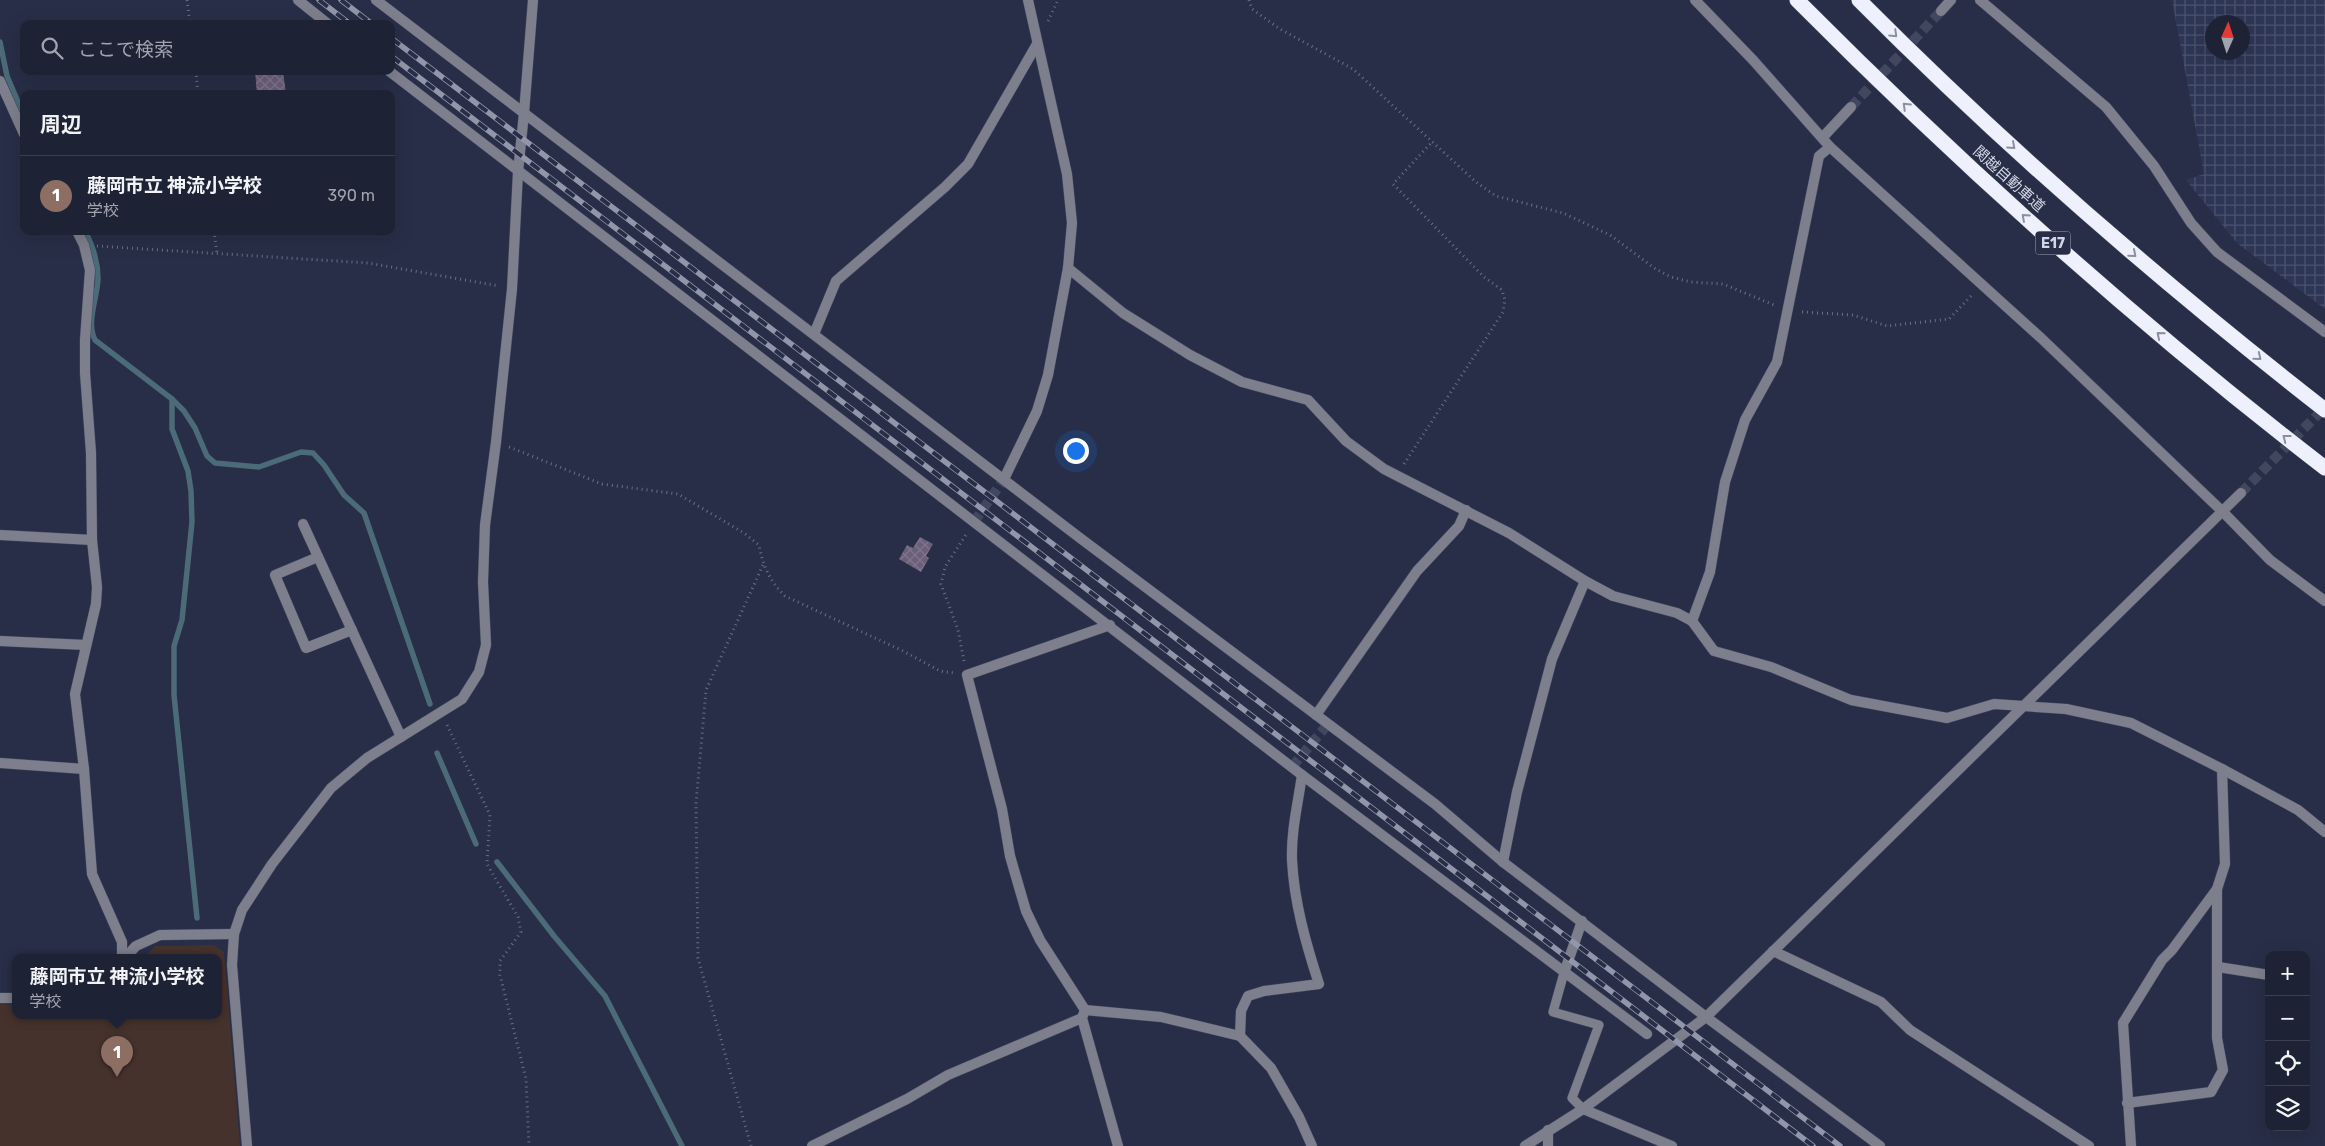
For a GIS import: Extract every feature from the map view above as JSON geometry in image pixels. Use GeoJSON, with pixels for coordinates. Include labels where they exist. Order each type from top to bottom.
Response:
{"type":"FeatureCollection","features":[{"type":"Feature","properties":{"kind":"highway","name":"関越自動車道"},"geometry":{"type":"LineString","coordinates":[[1797,0],[1946,146],[2049,240],[2252,412],[2325,468]]}},
{"type":"Feature","properties":{"kind":"highway","name":"関越自動車道"},"geometry":{"type":"LineString","coordinates":[[1859,0],[1977,114],[2081,209],[2182,296],[2325,410]]}},
{"type":"Feature","properties":{"kind":"street"},"geometry":{"type":"LineString","coordinates":[[298,0],[323,20]]}},
{"type":"Feature","properties":{"kind":"street"},"geometry":{"type":"LineString","coordinates":[[376,0],[1004,479],[1435,804],[1503,862],[1706,1017],[1880,1146]]}},
{"type":"Feature","properties":{"kind":"street"},"geometry":{"type":"LineString","coordinates":[[247,1146],[232,965],[234,934],[242,910],[272,864],[331,788],[367,758],[462,699],[478,672],[486,645],[485,525],[496,442],[512,288],[518,172],[533,0]]}},
{"type":"Feature","properties":{"kind":"street"},"geometry":{"type":"LineString","coordinates":[[1004,479],[1037,411],[1048,375],[1068,268],[1072,223],[1067,174],[1028,0]]}},
{"type":"Feature","properties":{"kind":"street"},"geometry":{"type":"LineString","coordinates":[[1695,0],[1823,136],[1830,146],[2041,338],[2223,512],[2270,560],[2325,601]]}},
{"type":"Feature","properties":{"kind":"street"},"geometry":{"type":"LineString","coordinates":[[1941,11],[1951,0]]}},
{"type":"Feature","properties":{"kind":"street"},"geometry":{"type":"LineString","coordinates":[[1980,0],[2106,106],[2154,166],[2191,223],[2217,252],[2325,332]]}},
{"type":"Feature","properties":{"kind":"street"},"geometry":{"type":"LineString","coordinates":[[814,334],[836,281],[945,187],[968,164],[1037,44]]}},
{"type":"Feature","properties":{"kind":"street"},"geometry":{"type":"LineString","coordinates":[[394,75],[1110,625],[1302,775],[1647,1034]]}},
{"type":"Feature","properties":{"kind":"street"},"geometry":{"type":"LineString","coordinates":[[0,81],[20,125]]}},
{"type":"Feature","properties":{"kind":"street"},"geometry":{"type":"LineString","coordinates":[[1823,136],[1850,107]]}},
{"type":"Feature","properties":{"kind":"street"},"geometry":{"type":"LineString","coordinates":[[1692,620],[1710,572],[1725,482],[1745,420],[1777,362],[1819,156],[1830,146]]}},
{"type":"Feature","properties":{"kind":"street"},"geometry":{"type":"LineString","coordinates":[[80,235],[90,270],[85,340],[91,453],[92,540],[97,587],[96,604],[75,694],[84,769],[92,874],[122,942],[123,954]]}},
{"type":"Feature","properties":{"kind":"street"},"geometry":{"type":"LineString","coordinates":[[1068,268],[1123,313],[1190,355],[1242,382],[1308,400],[1346,441],[1396,476],[1509,532],[1585,581],[1613,596],[1677,613],[1692,620],[1714,651],[1771,667],[1851,700],[1947,718],[1994,704],[2066,708],[2131,723],[2298,810],[2325,832]]}},
{"type":"Feature","properties":{"kind":"street"},"geometry":{"type":"LineString","coordinates":[[1525,1146],[1583,1109],[1706,1017],[2241,493]]}},
{"type":"Feature","properties":{"kind":"street"},"geometry":{"type":"LineString","coordinates":[[1316,715],[1417,571],[1460,526],[1466,510]]}},
{"type":"Feature","properties":{"kind":"street"},"geometry":{"type":"LineString","coordinates":[[303,524],[401,737]]}},
{"type":"Feature","properties":{"kind":"street"},"geometry":{"type":"LineString","coordinates":[[0,534],[92,540]]}},
{"type":"Feature","properties":{"kind":"street"},"geometry":{"type":"LineString","coordinates":[[318,557],[275,575],[306,648],[352,630]]}},
{"type":"Feature","properties":{"kind":"street"},"geometry":{"type":"LineString","coordinates":[[1503,862],[1517,792],[1552,659],[1585,581]]}},
{"type":"Feature","properties":{"kind":"street"},"geometry":{"type":"LineString","coordinates":[[1110,625],[967,675],[1002,809],[1010,856],[1026,911],[1040,940],[1084,1014],[1118,1146]]}},
{"type":"Feature","properties":{"kind":"street"},"geometry":{"type":"LineString","coordinates":[[0,641],[86,645]]}},
{"type":"Feature","properties":{"kind":"street"},"geometry":{"type":"LineString","coordinates":[[0,763],[84,769]]}},
{"type":"Feature","properties":{"kind":"street"},"geometry":{"type":"LineString","coordinates":[[2127,1103],[2211,1092],[2223,1070],[2217,1038],[2217,889],[2225,864],[2222,769]]}},
{"type":"Feature","properties":{"kind":"street"},"geometry":{"type":"LineString","coordinates":[[1240,1036],[1241,1011],[1248,996],[1264,991],[1319,984],[1302,934],[1292,860],[1294,824],[1302,775]]}},
{"type":"Feature","properties":{"kind":"street"},"geometry":{"type":"LineString","coordinates":[[2131,1146],[2123,1023],[2162,960],[2172,950],[2217,889]]}},
{"type":"Feature","properties":{"kind":"street"},"geometry":{"type":"LineString","coordinates":[[1564,973],[1582,921]]}},
{"type":"Feature","properties":{"kind":"street"},"geometry":{"type":"LineString","coordinates":[[127,954],[136,946],[160,935],[234,934]]}},
{"type":"Feature","properties":{"kind":"street"},"geometry":{"type":"LineString","coordinates":[[1773,951],[1881,1002],[1910,1030],[2089,1146]]}},
{"type":"Feature","properties":{"kind":"street"},"geometry":{"type":"LineString","coordinates":[[2218,967],[2265,974]]}},
{"type":"Feature","properties":{"kind":"street"},"geometry":{"type":"LineString","coordinates":[[812,1146],[907,1099],[948,1075],[1084,1014],[1161,1017],[1240,1036],[1271,1068],[1299,1117],[1312,1146]]}},
{"type":"Feature","properties":{"kind":"street"},"geometry":{"type":"LineString","coordinates":[[1583,1109],[1672,1146]]}},
{"type":"Feature","properties":{"kind":"street"},"geometry":{"type":"LineString","coordinates":[[1548,1130],[1548,1146]]}},
{"type":"Feature","properties":{"kind":"lane"},"geometry":{"type":"LineString","coordinates":[[1564,973],[1553,1012],[1598,1026],[1572,1098],[1583,1109]]}},
{"type":"Feature","properties":{"kind":"path"},"geometry":{"type":"LineString","coordinates":[[187,0],[190,20]]}},
{"type":"Feature","properties":{"kind":"path"},"geometry":{"type":"LineString","coordinates":[[1249,0],[1252,9],[1280,29],[1353,69],[1476,182],[1496,196],[1563,213],[1610,235],[1654,268],[1671,277],[1691,282],[1723,284],[1788,312],[1854,315],[1887,326],[1949,319],[1981,284]]}},
{"type":"Feature","properties":{"kind":"path"},"geometry":{"type":"LineString","coordinates":[[196,75],[198,90]]}},
{"type":"Feature","properties":{"kind":"path"},"geometry":{"type":"LineString","coordinates":[[1396,476],[1503,312],[1505,300],[1502,290],[1484,277],[1393,184],[1432,142]]}},
{"type":"Feature","properties":{"kind":"path"},"geometry":{"type":"LineString","coordinates":[[215,235],[217,253]]}},
{"type":"Feature","properties":{"kind":"path"},"geometry":{"type":"LineString","coordinates":[[84,246],[368,263],[512,288]]}},
{"type":"Feature","properties":{"kind":"path"},"geometry":{"type":"LineString","coordinates":[[496,442],[602,484],[678,494],[744,533],[759,545],[763,564],[772,583],[785,596],[903,651],[940,672],[967,675],[958,630],[941,584],[945,567],[974,522]]}},
{"type":"Feature","properties":{"kind":"path"},"geometry":{"type":"LineString","coordinates":[[751,1146],[698,958],[696,804],[706,690],[763,564]]}},
{"type":"Feature","properties":{"kind":"path"},"geometry":{"type":"LineString","coordinates":[[441,712],[490,815],[487,864],[518,917],[521,932],[500,962],[500,975],[526,1079],[529,1146]]}},
{"type":"Feature","properties":{"kind":"shaded area"},"geometry":{"type":"Polygon","coordinates":[[[2172,0],[2325,0],[2325,309],[2237,243],[2186,180],[2204,174],[2172,0]]]}},
{"type":"Feature","properties":{"kind":"shaded area"},"geometry":{"type":"Polygon","coordinates":[[[214,945],[224,952],[240,1146],[0,1146],[0,1004],[12,1005],[12,1019],[222,1019],[222,954],[148,954],[155,946],[214,945]]]}},
{"type":"Feature","properties":{"kind":"building"},"geometry":{"type":"Polygon","coordinates":[[[255,75],[284,75],[285,90],[257,90],[255,75]]]}},
{"type":"Feature","properties":{"kind":"building"},"geometry":{"type":"Polygon","coordinates":[[[920,537],[933,544],[926,556],[929,558],[921,572],[899,559],[907,545],[913,548],[920,537]]]}},
{"type":"Feature","properties":{"kind":"waterway"},"geometry":{"type":"LineString","coordinates":[[0,42],[7,76],[20,107]]}},
{"type":"Feature","properties":{"kind":"waterway"},"geometry":{"type":"LineString","coordinates":[[87,235],[95,254],[98,273],[92,319],[95,340],[172,399],[184,411],[195,428],[207,456],[215,463],[259,467],[301,452],[313,453],[324,465],[344,495],[364,513],[430,704]]}},
{"type":"Feature","properties":{"kind":"waterway"},"geometry":{"type":"LineString","coordinates":[[172,399],[172,429],[188,471],[191,491],[192,522],[182,620],[174,646],[174,695],[197,918]]}},
{"type":"Feature","properties":{"kind":"waterway"},"geometry":{"type":"LineString","coordinates":[[437,753],[476,844]]}},
{"type":"Feature","properties":{"kind":"waterway"},"geometry":{"type":"LineString","coordinates":[[497,862],[554,936],[605,996],[682,1146]]}},
{"type":"Feature","properties":{"kind":"tunnel"},"geometry":{"type":"LineString","coordinates":[[1851,107],[1941,11]]}},
{"type":"Feature","properties":{"kind":"tunnel"},"geometry":{"type":"LineString","coordinates":[[2241,493],[2325,407]]}},
{"type":"Feature","properties":{"kind":"tunnel"},"geometry":{"type":"LineString","coordinates":[[974,522],[1004,479]]}},
{"type":"Feature","properties":{"kind":"tunnel"},"geometry":{"type":"LineString","coordinates":[[1292,767],[1328,724]]}},
{"type":"Feature","properties":{"kind":"railway"},"geometry":{"type":"LineString","coordinates":[[319,0],[345,20]]}},
{"type":"Feature","properties":{"kind":"railway"},"geometry":{"type":"LineString","coordinates":[[341,0],[367,20]]}},
{"type":"Feature","properties":{"kind":"railway"},"geometry":{"type":"LineString","coordinates":[[395,41],[1840,1146]]}},
{"type":"Feature","properties":{"kind":"railway"},"geometry":{"type":"LineString","coordinates":[[395,59],[1813,1146]]}},
{"type":"Feature","properties":{"kind":"place","name":"藤岡市立 神流小学校"},"geometry":{"type":"Point","coordinates":[117,1077]}}]}
